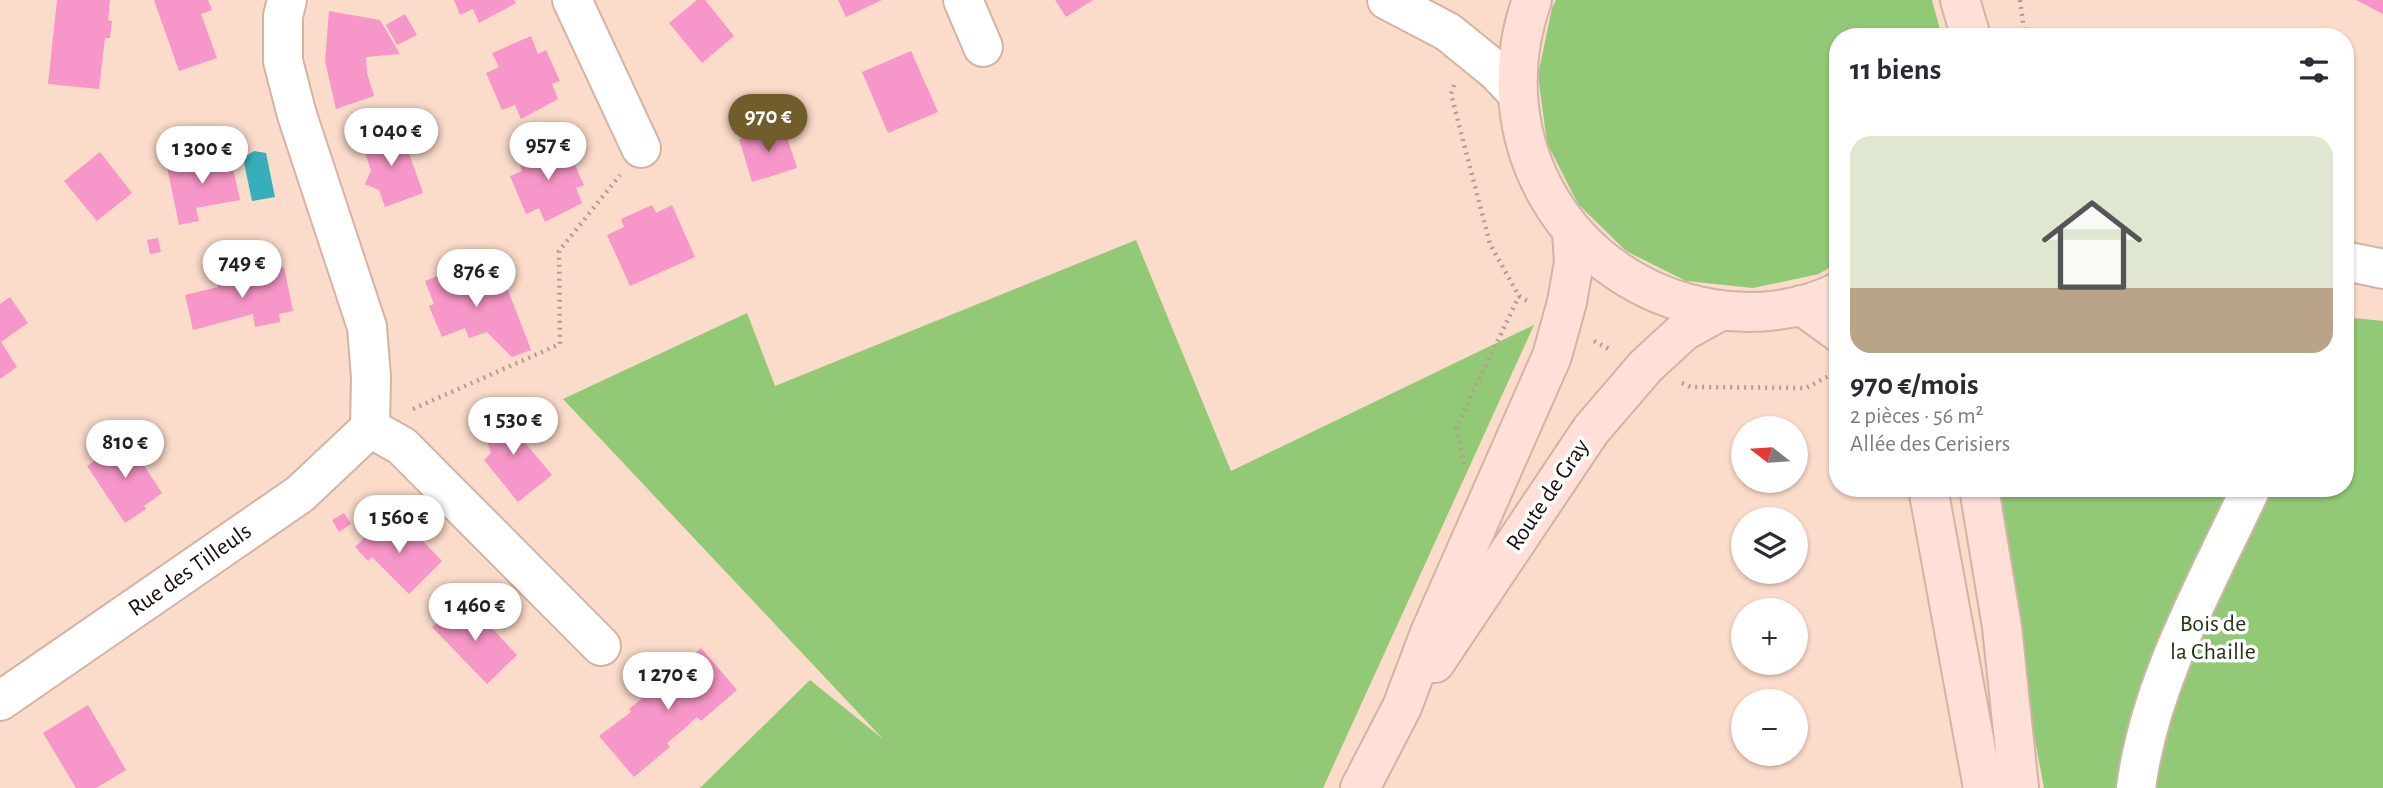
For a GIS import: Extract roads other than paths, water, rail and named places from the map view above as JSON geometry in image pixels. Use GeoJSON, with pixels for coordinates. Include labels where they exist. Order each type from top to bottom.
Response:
{"type":"FeatureCollection","features":[{"type":"Feature","properties":{"kind":"main road"},"geometry":{"type":"LineString","coordinates":[[1532,0],[1519,51],[1517,93],[1520,118],[1533,167],[1557,212],[1592,252],[1639,285],[1693,306],[1762,311],[1801,305],[1829,295]]}},
{"type":"Feature","properties":{"kind":"main road"},"geometry":{"type":"LineString","coordinates":[[1960,0],[1968,28]]}},
{"type":"Feature","properties":{"kind":"main road","name":"Route de Gray"},"geometry":{"type":"LineString","coordinates":[[1360,788],[1402,707],[1430,633],[1552,356],[1570,289],[1574,262],[1572,232]]}},
{"type":"Feature","properties":{"kind":"main road"},"geometry":{"type":"LineString","coordinates":[[1801,305],[1829,325]]}},
{"type":"Feature","properties":{"kind":"main road","name":"Route de Gray"},"geometry":{"type":"LineString","coordinates":[[1402,707],[1457,633],[1591,430],[1638,373],[1684,331],[1722,310]]}},
{"type":"Feature","properties":{"kind":"main road"},"geometry":{"type":"LineString","coordinates":[[1930,497],[1983,788]]}},
{"type":"Feature","properties":{"kind":"main road"},"geometry":{"type":"LineString","coordinates":[[1980,497],[2002,627],[2020,788]]}},
{"type":"Feature","properties":{"kind":"street"},"geometry":{"type":"LineString","coordinates":[[287,0],[283,16],[283,61],[297,115],[367,327],[370,428],[402,446],[601,646]]}},
{"type":"Feature","properties":{"kind":"street"},"geometry":{"type":"LineString","coordinates":[[572,0],[641,148]]}},
{"type":"Feature","properties":{"kind":"street"},"geometry":{"type":"LineString","coordinates":[[964,0],[984,47]]}},
{"type":"Feature","properties":{"kind":"street"},"geometry":{"type":"LineString","coordinates":[[1387,0],[1448,32],[1496,71],[1517,93]]}},
{"type":"Feature","properties":{"kind":"street"},"geometry":{"type":"LineString","coordinates":[[2354,263],[2383,269]]}},
{"type":"Feature","properties":{"kind":"street","name":"Rue des Tilleuls"},"geometry":{"type":"LineString","coordinates":[[0,701],[300,494],[370,428]]}},
{"type":"Feature","properties":{"kind":"street"},"geometry":{"type":"LineString","coordinates":[[2136,788],[2150,718],[2170,664],[2247,497]]}},
{"type":"Feature","properties":{"kind":"water"},"geometry":{"type":"Polygon","coordinates":[[[254,151],[266,153],[275,197],[252,201],[243,158],[254,151]]]}},
{"type":"Feature","properties":{"kind":"park label","name":"Bois de la Chaille"},"geometry":{"type":"Point","coordinates":[2213,638]}}]}
